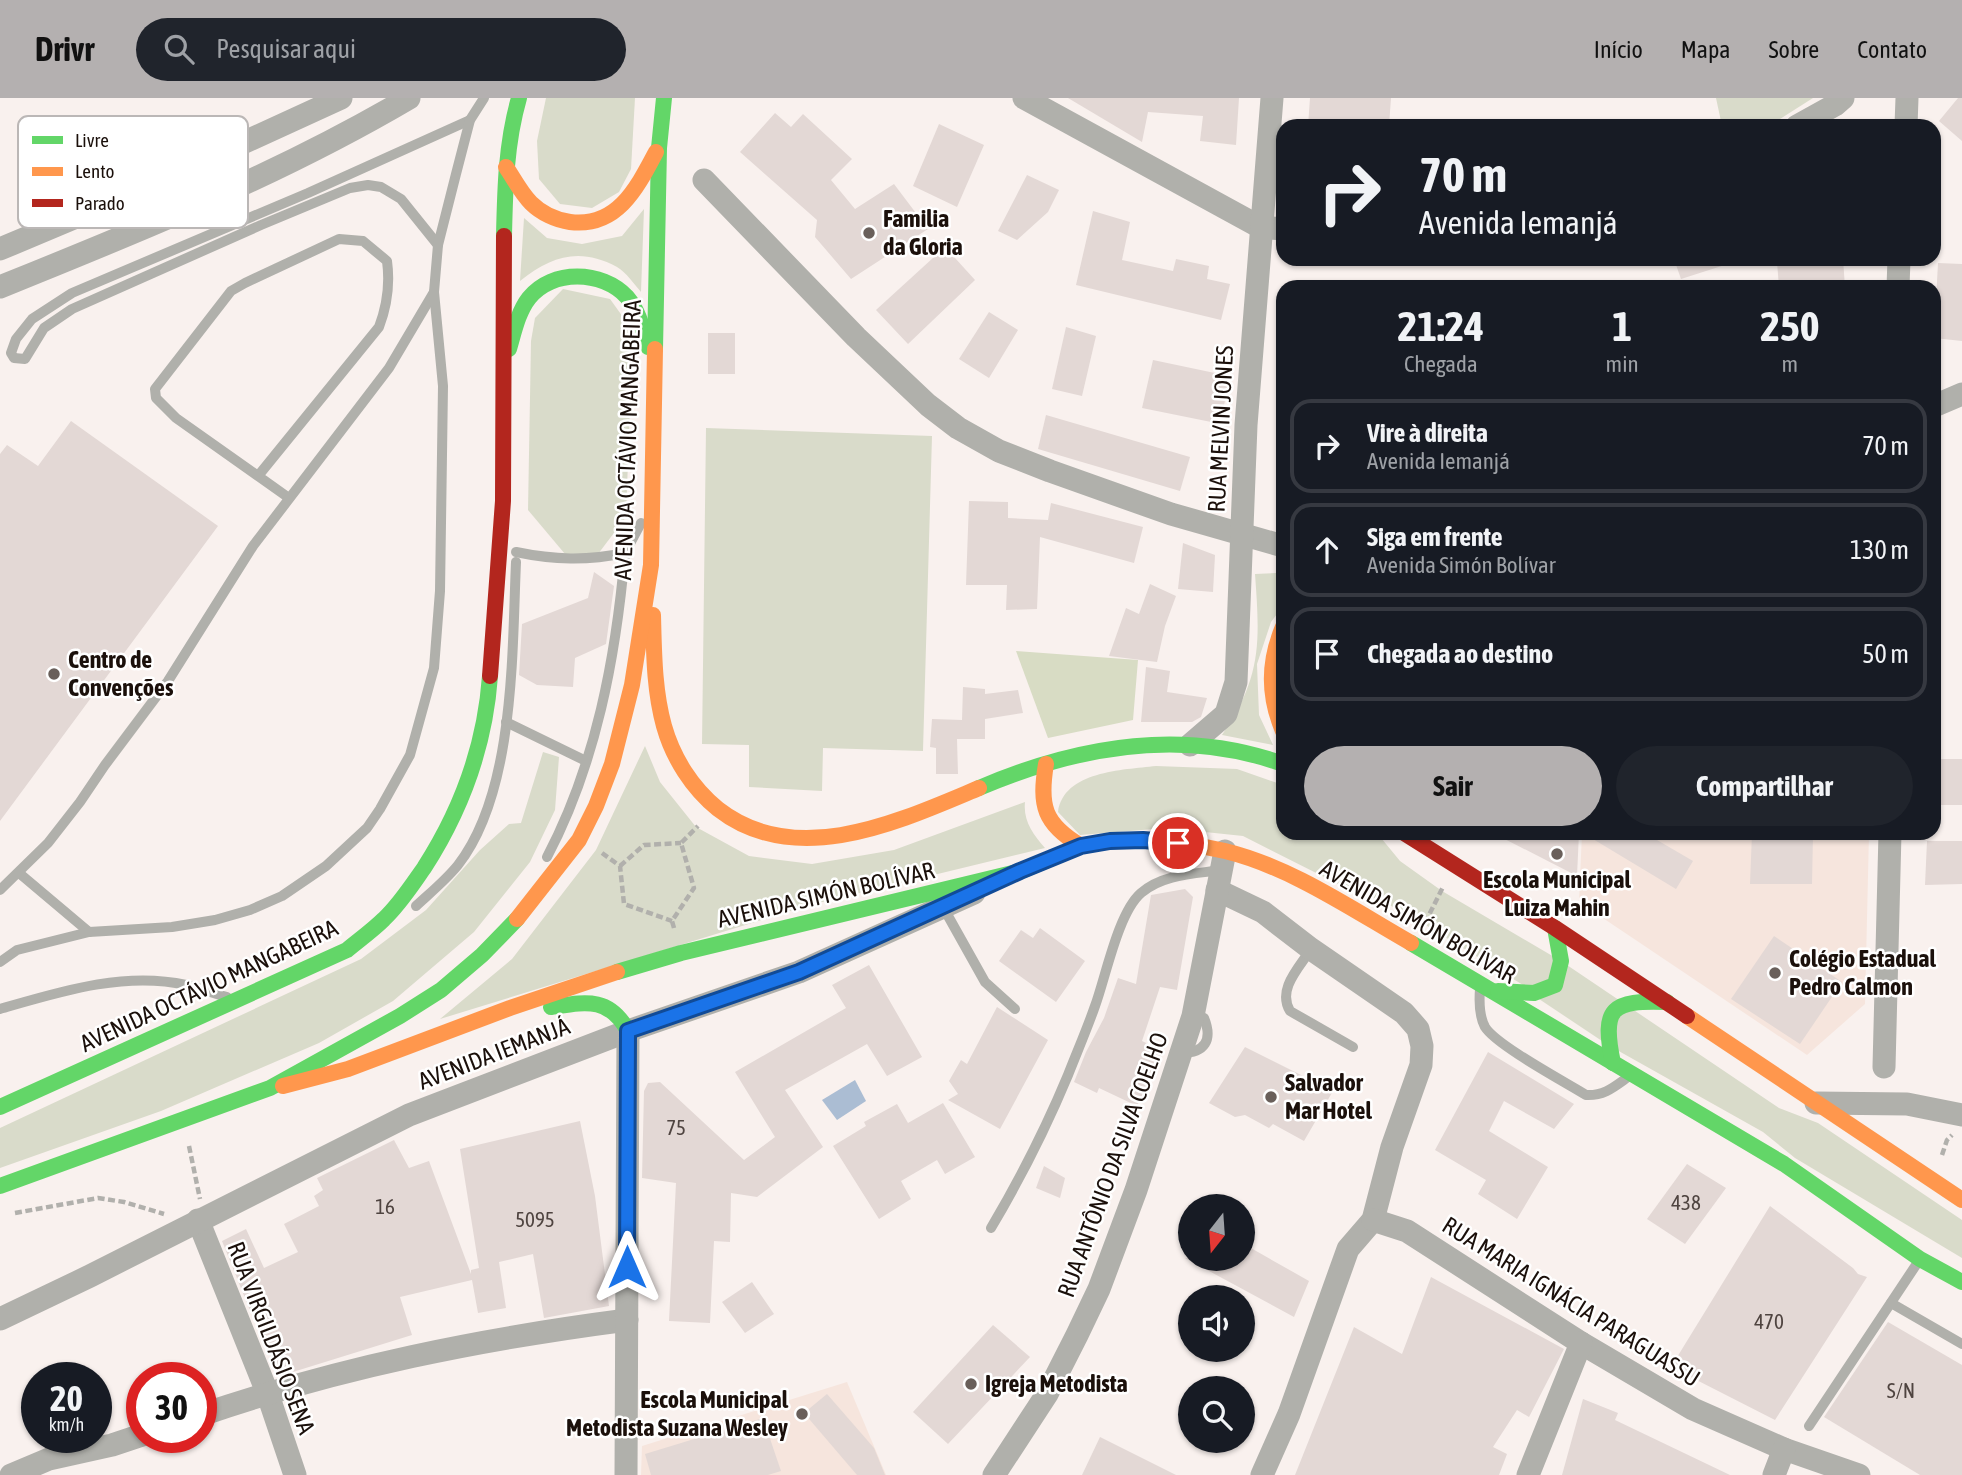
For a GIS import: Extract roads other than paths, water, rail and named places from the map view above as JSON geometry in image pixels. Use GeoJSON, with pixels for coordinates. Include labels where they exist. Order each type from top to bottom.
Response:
{"type":"FeatureCollection","features":[{"type":"Feature","properties":{"kind":"street"},"geometry":{"type":"LineString","coordinates":[[248,141],[341,98]]}},
{"type":"Feature","properties":{"kind":"street"},"geometry":{"type":"LineString","coordinates":[[248,181],[354,130],[409,98]]}},
{"type":"Feature","properties":{"kind":"street","name":"AVENIDA OCTÁVIO MANGABEIRA"},"geometry":{"type":"LineString","coordinates":[[0,1107],[347,950],[384,918],[411,887],[442,840],[462,800],[478,754],[489,694],[503,501],[502,298],[506,167],[512,122],[519,98]]}},
{"type":"Feature","properties":{"kind":"street","name":"AVENIDA OCTÁVIO MANGABEIRA"},"geometry":{"type":"LineString","coordinates":[[0,1186],[270,1088],[400,1016],[441,990],[482,956],[513,924],[579,840],[612,764],[632,685],[651,565],[650,507],[659,148],[664,98]]}},
{"type":"Feature","properties":{"kind":"street"},"geometry":{"type":"LineString","coordinates":[[1024,98],[1272,228]]}},
{"type":"Feature","properties":{"kind":"street","name":"RUA MELVIN JONES"},"geometry":{"type":"LineString","coordinates":[[1190,745],[1226,713],[1234,695],[1238,664],[1246,425],[1272,228],[1272,98]]}},
{"type":"Feature","properties":{"kind":"street"},"geometry":{"type":"LineString","coordinates":[[1810,119],[1843,98]]}},
{"type":"Feature","properties":{"kind":"street"},"geometry":{"type":"LineString","coordinates":[[1906,119],[1908,98]]}},
{"type":"Feature","properties":{"kind":"street"},"geometry":{"type":"LineString","coordinates":[[506,167],[534,206],[556,219],[582,225],[607,218],[625,205],[659,148]]}},
{"type":"Feature","properties":{"kind":"street"},"geometry":{"type":"LineString","coordinates":[[704,180],[856,337],[928,405],[958,428],[999,451],[1050,471],[1171,514],[1242,537],[1276,544]]}},
{"type":"Feature","properties":{"kind":"street"},"geometry":{"type":"LineString","coordinates":[[0,249],[50,228]]}},
{"type":"Feature","properties":{"kind":"street"},"geometry":{"type":"LineString","coordinates":[[0,287],[143,228]]}},
{"type":"Feature","properties":{"kind":"street"},"geometry":{"type":"LineString","coordinates":[[503,368],[529,298],[546,284],[570,275],[603,279],[625,294],[640,318],[653,364]]}},
{"type":"Feature","properties":{"kind":"street"},"geometry":{"type":"LineString","coordinates":[[1941,403],[1962,394]]}},
{"type":"Feature","properties":{"kind":"street"},"geometry":{"type":"LineString","coordinates":[[651,565],[656,676],[665,729],[678,761],[689,778],[717,809],[735,821],[770,835],[808,838],[836,835],[902,819],[1046,764],[1114,748],[1190,745],[1246,752],[1276,762]]}},
{"type":"Feature","properties":{"kind":"street"},"geometry":{"type":"LineString","coordinates":[[1276,644],[1271,663],[1270,685],[1276,706]]}},
{"type":"Feature","properties":{"kind":"street"},"geometry":{"type":"LineString","coordinates":[[1046,764],[1041,789],[1046,818],[1066,838],[1081,846]]}},
{"type":"Feature","properties":{"kind":"street","name":"AVENIDA SIMÓN BOLÍVAR"},"geometry":{"type":"LineString","coordinates":[[270,1088],[318,1080],[498,1013],[681,953],[1020,871],[1081,846],[1110,841],[1143,840],[1221,870],[1271,867],[1316,889],[1487,987],[1784,1164],[1920,1259],[1962,1282]]}},
{"type":"Feature","properties":{"kind":"street"},"geometry":{"type":"LineString","coordinates":[[1415,840],[1555,928],[1962,1200]]}},
{"type":"Feature","properties":{"kind":"street"},"geometry":{"type":"LineString","coordinates":[[1884,1066],[1890,840]]}},
{"type":"Feature","properties":{"kind":"street"},"geometry":{"type":"LineString","coordinates":[[1221,870],[1263,912],[1311,949],[1404,1013],[1419,1029],[1422,1046],[1421,1065],[1392,1147],[1373,1220],[1348,1249],[1289,1414],[1262,1475]]}},
{"type":"Feature","properties":{"kind":"street","name":"RUA ANTÔNIO DA SILVA COELHO"},"geometry":{"type":"LineString","coordinates":[[994,1475],[1047,1394],[1099,1289],[1136,1189],[1193,1013],[1221,870]]}},
{"type":"Feature","properties":{"kind":"street","name":"AVENIDA IEMANJÁ"},"geometry":{"type":"LineString","coordinates":[[0,1319],[90,1276],[198,1211],[409,1115],[628,1031],[799,972],[1020,871]]}},
{"type":"Feature","properties":{"kind":"street"},"geometry":{"type":"LineString","coordinates":[[1487,987],[1533,995],[1555,985],[1561,961],[1555,928]]}},
{"type":"Feature","properties":{"kind":"street"},"geometry":{"type":"LineString","coordinates":[[1613,1063],[1606,1024],[1611,1014],[1622,1004],[1667,1002]]}},
{"type":"Feature","properties":{"kind":"street"},"geometry":{"type":"LineString","coordinates":[[498,1013],[597,1003],[617,1011],[628,1031],[626,1475]]}},
{"type":"Feature","properties":{"kind":"street"},"geometry":{"type":"LineString","coordinates":[[1816,1103],[1908,1104],[1962,1115]]}},
{"type":"Feature","properties":{"kind":"street","name":"RUA VIRGILDÁSIO SENA"},"geometry":{"type":"LineString","coordinates":[[198,1211],[267,1392],[295,1475]]}},
{"type":"Feature","properties":{"kind":"street","name":"RUA MARIA IGNÁCIA PARAGUASSU"},"geometry":{"type":"LineString","coordinates":[[1373,1220],[1407,1231],[1581,1343],[1693,1409],[1784,1449],[1859,1475]]}},
{"type":"Feature","properties":{"kind":"street"},"geometry":{"type":"LineString","coordinates":[[217,1409],[267,1392],[448,1348],[526,1333],[627,1320]]}},
{"type":"Feature","properties":{"kind":"street"},"geometry":{"type":"LineString","coordinates":[[1528,1475],[1581,1343]]}},
{"type":"Feature","properties":{"kind":"street"},"geometry":{"type":"LineString","coordinates":[[10,1475],[49,1459],[126,1440]]}},
{"type":"Feature","properties":{"kind":"street"},"geometry":{"type":"LineString","coordinates":[[1774,1475],[1784,1449]]}},
{"type":"Feature","properties":{"kind":"lane"},"geometry":{"type":"LineString","coordinates":[[0,954],[89,932],[172,927],[215,920],[250,910],[282,896],[326,866],[367,828],[397,782],[410,755],[429,690],[439,615],[443,386],[435,292],[438,245],[470,120],[484,98]]}},
{"type":"Feature","properties":{"kind":"lane"},"geometry":{"type":"LineString","coordinates":[[248,218],[470,120]]}},
{"type":"Feature","properties":{"kind":"lane"},"geometry":{"type":"LineString","coordinates":[[225,228],[72,293],[32,319],[16,339],[11,354],[14,358],[25,359],[44,328],[72,309],[350,188],[368,185],[393,192],[438,245]]}},
{"type":"Feature","properties":{"kind":"lane"},"geometry":{"type":"LineString","coordinates":[[258,476],[379,327],[385,312],[389,271],[387,261],[363,241],[339,239],[231,291],[155,389],[156,398],[169,412],[258,476],[289,498]]}},
{"type":"Feature","properties":{"kind":"lane"},"geometry":{"type":"LineString","coordinates":[[0,890],[64,823],[143,716],[253,546],[388,368],[435,292]]}},
{"type":"Feature","properties":{"kind":"lane"},"geometry":{"type":"LineString","coordinates":[[347,950],[381,933],[401,919],[458,864],[475,838],[486,814],[496,782],[506,722],[516,552],[503,501]]}},
{"type":"Feature","properties":{"kind":"lane"},"geometry":{"type":"LineString","coordinates":[[513,924],[562,824],[586,761],[614,649],[625,553],[650,507]]}},
{"type":"Feature","properties":{"kind":"lane"},"geometry":{"type":"LineString","coordinates":[[516,552],[569,560],[625,553]]}},
{"type":"Feature","properties":{"kind":"lane"},"geometry":{"type":"LineString","coordinates":[[506,722],[586,761]]}},
{"type":"Feature","properties":{"kind":"lane"},"geometry":{"type":"LineString","coordinates":[[991,1228],[1028,1161],[1067,1078],[1096,1005],[1115,943],[1133,902],[1142,892],[1171,877],[1221,870]]}},
{"type":"Feature","properties":{"kind":"lane"},"geometry":{"type":"LineString","coordinates":[[19,873],[89,932]]}},
{"type":"Feature","properties":{"kind":"lane"},"geometry":{"type":"LineString","coordinates":[[943,906],[985,982],[1015,1009]]}},
{"type":"Feature","properties":{"kind":"lane"},"geometry":{"type":"LineString","coordinates":[[1311,949],[1288,985],[1285,1003],[1290,1011],[1353,1047]]}},
{"type":"Feature","properties":{"kind":"lane"},"geometry":{"type":"LineString","coordinates":[[0,962],[17,950]]}},
{"type":"Feature","properties":{"kind":"lane"},"geometry":{"type":"LineString","coordinates":[[0,1009],[74,987],[146,980],[184,984],[240,1000]]}},
{"type":"Feature","properties":{"kind":"lane"},"geometry":{"type":"LineString","coordinates":[[1487,987],[1480,1011],[1486,1028],[1498,1041],[1586,1095],[1597,1096],[1608,1091],[1631,1074]]}},
{"type":"Feature","properties":{"kind":"lane"},"geometry":{"type":"LineString","coordinates":[[1809,1426],[1920,1259]]}},
{"type":"Feature","properties":{"kind":"lane"},"geometry":{"type":"LineString","coordinates":[[1891,1303],[1962,1344]]}},
{"type":"Feature","properties":{"kind":"water"},"geometry":{"type":"Polygon","coordinates":[[[855,1080],[866,1101],[837,1120],[822,1100],[855,1080]]]}},
{"type":"Feature","properties":{"kind":"place","name":"Familia da Gloria"},"geometry":{"type":"Point","coordinates":[869,233]}},
{"type":"Feature","properties":{"kind":"place","name":"Centro de Convenções"},"geometry":{"type":"Point","coordinates":[54,674]}},
{"type":"Feature","properties":{"kind":"place","name":"Escola Municipal Luiza Mahin"},"geometry":{"type":"Point","coordinates":[1557,854]}},
{"type":"Feature","properties":{"kind":"place","name":"Colégio Estadual Pedro Calmon"},"geometry":{"type":"Point","coordinates":[1775,973]}},
{"type":"Feature","properties":{"kind":"place","name":"Salvador Mar Hotel"},"geometry":{"type":"Point","coordinates":[1271,1097]}},
{"type":"Feature","properties":{"kind":"place","name":"Igreja Metodista"},"geometry":{"type":"Point","coordinates":[971,1384]}},
{"type":"Feature","properties":{"kind":"place","name":"Escola Municipal Metodista Suzana Wesley"},"geometry":{"type":"Point","coordinates":[802,1414]}}]}
